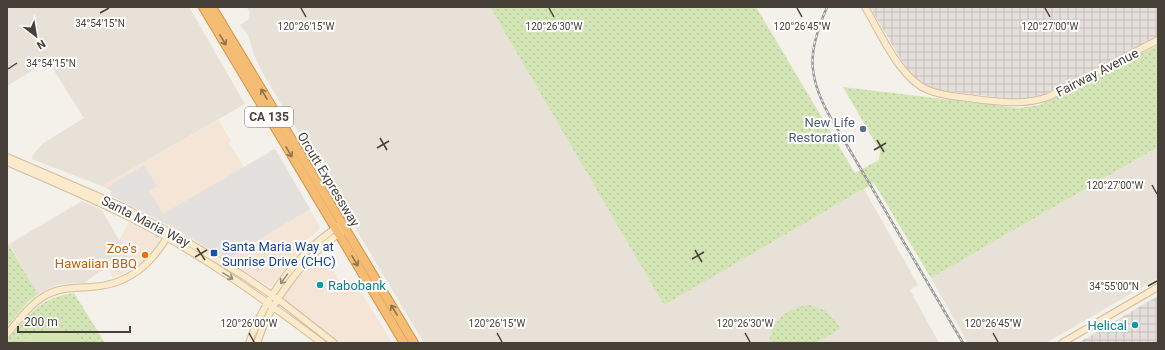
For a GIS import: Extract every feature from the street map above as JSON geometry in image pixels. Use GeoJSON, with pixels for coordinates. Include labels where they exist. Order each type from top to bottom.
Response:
{"type":"FeatureCollection","features":[{"type":"Feature","properties":{"kind":"highway","name":"Orcutt Expressway"},"geometry":{"type":"LineString","coordinates":[[202,7],[414,343]]}},
{"type":"Feature","properties":{"kind":"highway","name":"Orcutt Expressway"},"geometry":{"type":"LineString","coordinates":[[212,7],[341,229],[404,343]]}},
{"type":"Feature","properties":{"kind":"street","name":"Fairway Avenue"},"geometry":{"type":"LineString","coordinates":[[865,7],[906,75],[920,87],[955,96],[1012,103],[1034,102],[1048,97],[1158,40]]}},
{"type":"Feature","properties":{"kind":"street","name":"Santa Maria Way"},"geometry":{"type":"LineString","coordinates":[[7,157],[123,207],[169,235],[244,276],[334,343]]}},
{"type":"Feature","properties":{"kind":"street","name":"Santa Maria Way"},"geometry":{"type":"LineString","coordinates":[[7,162],[169,235],[274,307],[322,343]]}},
{"type":"Feature","properties":{"kind":"street"},"geometry":{"type":"LineString","coordinates":[[249,343],[256,324],[267,303],[291,269],[319,240],[341,229]]}},
{"type":"Feature","properties":{"kind":"street"},"geometry":{"type":"LineString","coordinates":[[257,343],[269,315],[297,273],[341,229]]}},
{"type":"Feature","properties":{"kind":"street"},"geometry":{"type":"LineString","coordinates":[[7,334],[34,303],[46,295],[66,288],[96,287],[114,283],[138,272],[157,253],[169,235]]}},
{"type":"Feature","properties":{"kind":"street"},"geometry":{"type":"LineString","coordinates":[[1062,343],[1158,287]]}},
{"type":"Feature","properties":{"kind":"shaded area"},"geometry":{"type":"Polygon","coordinates":[[[7,7],[189,7],[245,104],[102,186],[34,160],[32,159],[33,155],[42,144],[84,118],[48,61],[7,86],[7,7]]]}},
{"type":"Feature","properties":{"kind":"shaded area"},"geometry":{"type":"Polygon","coordinates":[[[490,7],[664,304],[864,189],[918,285],[910,290],[939,343],[816,343],[841,329],[832,315],[770,334],[769,343],[424,343],[262,72],[254,55],[248,35],[240,25],[248,20],[250,13],[247,8],[490,7]]]}},
{"type":"Feature","properties":{"kind":"shaded area"},"geometry":{"type":"Polygon","coordinates":[[[870,7],[1158,7],[1158,36],[1041,96],[1012,99],[940,90],[920,82],[907,70],[870,7]]]}},
{"type":"Feature","properties":{"kind":"shaded area"},"geometry":{"type":"Polygon","coordinates":[[[218,120],[231,141],[229,143],[244,167],[275,149],[320,227],[318,231],[294,249],[297,255],[271,287],[175,229],[110,195],[112,191],[102,186],[218,120]]]}},
{"type":"Feature","properties":{"kind":"shaded area"},"geometry":{"type":"Polygon","coordinates":[[[1158,147],[1158,278],[1046,343],[968,343],[931,278],[1158,147]]]}},
{"type":"Feature","properties":{"kind":"shaded area"},"geometry":{"type":"Polygon","coordinates":[[[275,149],[310,209],[226,259],[178,230],[110,195],[112,191],[106,188],[144,165],[157,186],[149,191],[163,214],[275,149]]]}},
{"type":"Feature","properties":{"kind":"shaded area"},"geometry":{"type":"Polygon","coordinates":[[[82,201],[102,210],[128,256],[93,276],[85,283],[62,284],[51,287],[38,294],[9,244],[82,201]]]}},
{"type":"Feature","properties":{"kind":"shaded area"},"geometry":{"type":"Polygon","coordinates":[[[129,222],[158,237],[159,242],[150,255],[137,266],[113,278],[108,268],[128,256],[119,241],[129,222]]]}},
{"type":"Feature","properties":{"kind":"shaded area"},"geometry":{"type":"Polygon","coordinates":[[[321,254],[343,287],[354,280],[392,343],[341,343],[285,301],[284,297],[287,291],[321,254]]]}},
{"type":"Feature","properties":{"kind":"shaded area","name":"Helical"},"geometry":{"type":"Polygon","coordinates":[[[1158,296],[1158,343],[1078,343],[1149,301],[1158,296]]]}},
{"type":"Feature","properties":{"kind":"green space"},"geometry":{"type":"Polygon","coordinates":[[[490,7],[756,7],[855,173],[879,160],[880,151],[843,87],[1018,108],[1039,105],[1048,101],[1158,45],[1158,147],[931,278],[874,183],[664,305],[490,7]]]}},
{"type":"Feature","properties":{"kind":"green space"},"geometry":{"type":"Polygon","coordinates":[[[9,245],[38,294],[28,302],[7,326],[7,246],[9,245]]]}},
{"type":"Feature","properties":{"kind":"green space"},"geometry":{"type":"Polygon","coordinates":[[[74,293],[105,343],[7,343],[7,340],[29,315],[43,303],[61,295],[74,293]]]}},
{"type":"Feature","properties":{"kind":"green space"},"geometry":{"type":"Polygon","coordinates":[[[809,305],[820,308],[828,313],[841,329],[816,343],[769,343],[773,328],[782,316],[787,312],[801,306],[809,305]]]}},
{"type":"Feature","properties":{"kind":"green space"},"geometry":{"type":"Polygon","coordinates":[[[50,328],[68,332],[82,343],[23,343],[22,341],[31,334],[50,328]]]}},
{"type":"Feature","properties":{"kind":"railway"},"geometry":{"type":"LineString","coordinates":[[827,7],[816,36],[812,60],[813,73],[821,98],[828,113],[963,343]]}},
{"type":"Feature","properties":{"kind":"place","name":"New Life Restoration"},"geometry":{"type":"Point","coordinates":[863,129]}},
{"type":"Feature","properties":{"kind":"place","name":"Santa Maria Way at Sunrise Drive (CHC)"},"geometry":{"type":"Point","coordinates":[214,253]}},
{"type":"Feature","properties":{"kind":"place","name":"Zoe's Hawaiian BBQ"},"geometry":{"type":"Point","coordinates":[145,255]}},
{"type":"Feature","properties":{"kind":"place","name":"Rabobank"},"geometry":{"type":"Point","coordinates":[320,285]}},
{"type":"Feature","properties":{"kind":"place","name":"Helical"},"geometry":{"type":"Point","coordinates":[1135,325]}}]}
